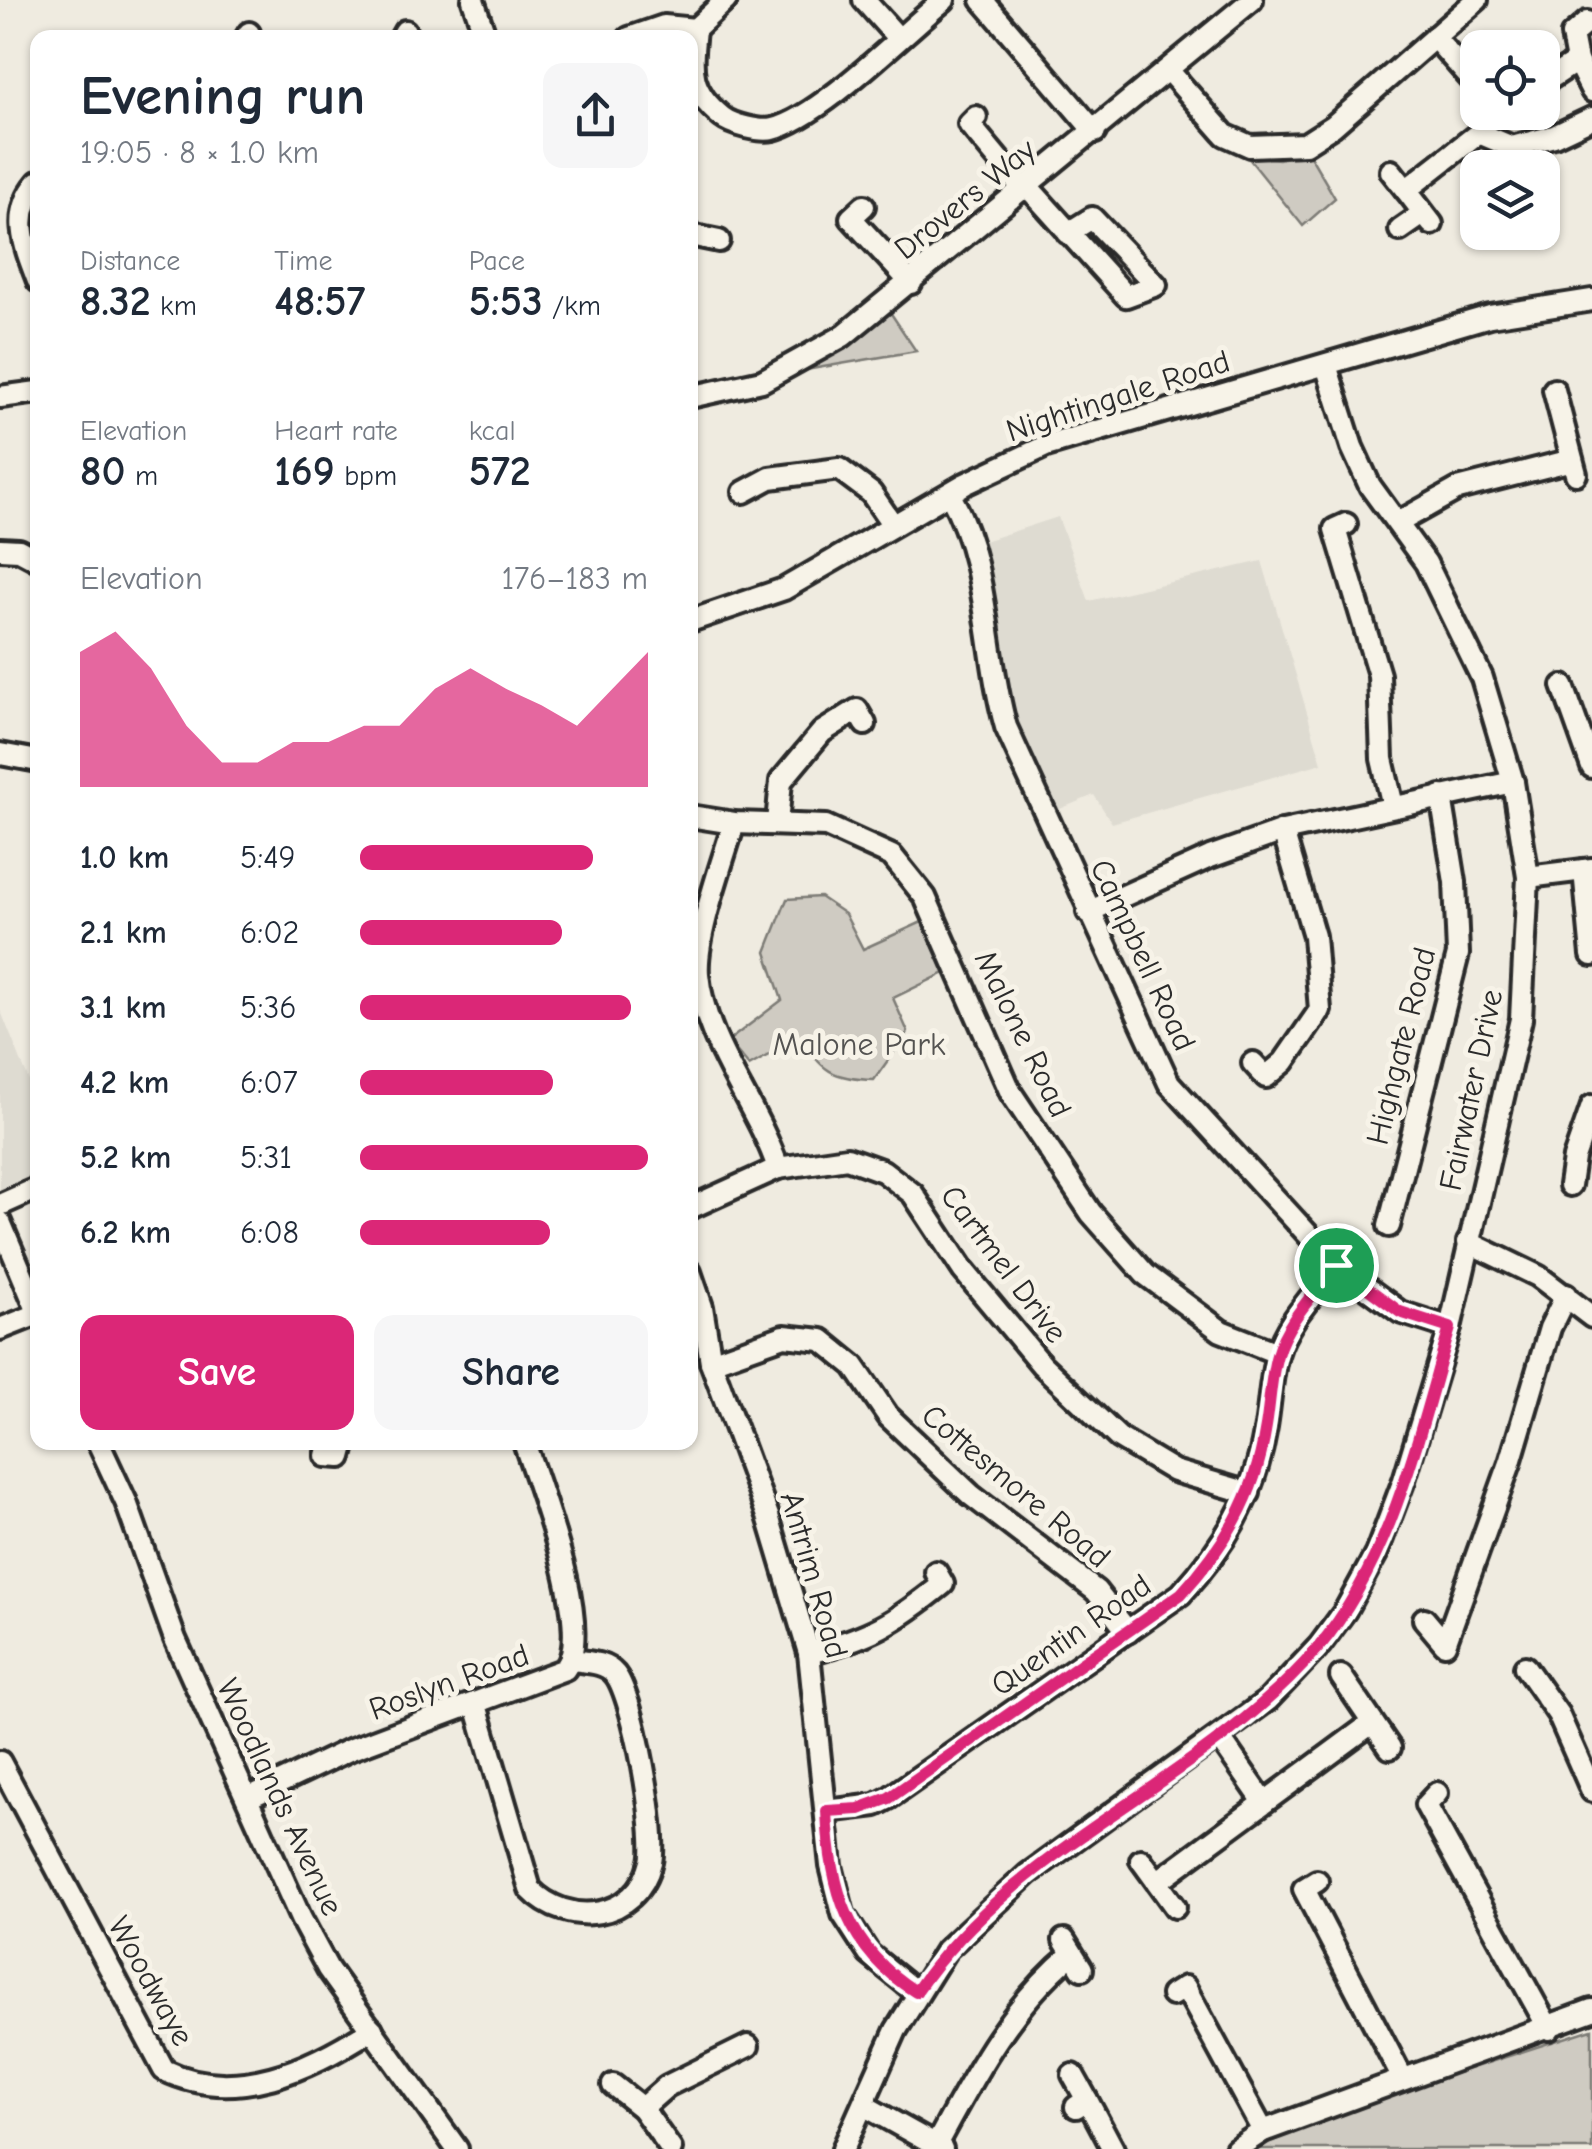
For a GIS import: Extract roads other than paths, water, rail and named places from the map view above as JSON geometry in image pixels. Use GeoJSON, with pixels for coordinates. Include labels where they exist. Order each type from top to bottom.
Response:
{"type":"FeatureCollection","features":[{"type":"Feature","properties":{"kind":"street"},"geometry":{"type":"LineString","coordinates":[[473,0],[483,30]]}},
{"type":"Feature","properties":{"kind":"street"},"geometry":{"type":"LineString","coordinates":[[652,30],[664,26],[695,29],[726,0]]}},
{"type":"Feature","properties":{"kind":"street"},"geometry":{"type":"LineString","coordinates":[[864,0],[898,38]]}},
{"type":"Feature","properties":{"kind":"street"},"geometry":{"type":"LineString","coordinates":[[698,92],[700,100],[728,122],[769,130],[804,116],[944,0]]}},
{"type":"Feature","properties":{"kind":"street"},"geometry":{"type":"LineString","coordinates":[[982,0],[1094,132]]}},
{"type":"Feature","properties":{"kind":"street","name":"Drovers Way"},"geometry":{"type":"LineString","coordinates":[[698,395],[762,381],[843,336],[1252,0]]}},
{"type":"Feature","properties":{"kind":"street"},"geometry":{"type":"LineString","coordinates":[[1168,70],[1225,134],[1250,146],[1305,144],[1333,126],[1477,0]]}},
{"type":"Feature","properties":{"kind":"street"},"geometry":{"type":"LineString","coordinates":[[1587,22],[1572,35],[1576,61],[1592,91]]}},
{"type":"Feature","properties":{"kind":"street"},"geometry":{"type":"LineString","coordinates":[[1434,36],[1460,66]]}},
{"type":"Feature","properties":{"kind":"street"},"geometry":{"type":"LineString","coordinates":[[1560,72],[1576,61]]}},
{"type":"Feature","properties":{"kind":"street"},"geometry":{"type":"LineString","coordinates":[[1479,133],[1512,147],[1554,136],[1592,118]]}},
{"type":"Feature","properties":{"kind":"street"},"geometry":{"type":"LineString","coordinates":[[968,124],[1126,296],[1158,284],[1092,218],[1068,232]]}},
{"type":"Feature","properties":{"kind":"street"},"geometry":{"type":"LineString","coordinates":[[1406,190],[1481,130]]}},
{"type":"Feature","properties":{"kind":"street"},"geometry":{"type":"LineString","coordinates":[[1391,171],[1427,219],[1400,230]]}},
{"type":"Feature","properties":{"kind":"street"},"geometry":{"type":"LineString","coordinates":[[0,205],[23,199],[30,191]]}},
{"type":"Feature","properties":{"kind":"street"},"geometry":{"type":"LineString","coordinates":[[23,199],[20,224],[30,256]]}},
{"type":"Feature","properties":{"kind":"street"},"geometry":{"type":"LineString","coordinates":[[864,206],[851,218],[911,283]]}},
{"type":"Feature","properties":{"kind":"street"},"geometry":{"type":"LineString","coordinates":[[698,237],[719,242]]}},
{"type":"Feature","properties":{"kind":"street","name":"Nightingale Road"},"geometry":{"type":"LineString","coordinates":[[698,618],[784,589],[893,525],[1046,446],[1490,316],[1592,300]]}},
{"type":"Feature","properties":{"kind":"street","name":"Fairwater Drive"},"geometry":{"type":"LineString","coordinates":[[843,2149],[916,1992],[946,1950],[1000,1896],[1219,1737],[1290,1679],[1345,1611],[1376,1554],[1404,1480],[1450,1328],[1521,1019],[1528,877],[1513,782],[1474,659],[1426,563],[1372,488],[1358,460],[1326,365]]}},
{"type":"Feature","properties":{"kind":"street"},"geometry":{"type":"LineString","coordinates":[[1399,522],[1458,489],[1574,467],[1554,390]]}},
{"type":"Feature","properties":{"kind":"street"},"geometry":{"type":"LineString","coordinates":[[0,397],[30,393]]}},
{"type":"Feature","properties":{"kind":"street"},"geometry":{"type":"LineString","coordinates":[[753,492],[770,478],[838,469],[871,493],[893,525]]}},
{"type":"Feature","properties":{"kind":"street","name":"Campbell Road"},"geometry":{"type":"LineString","coordinates":[[950,495],[975,554],[992,678],[1006,727],[1168,1083],[1336,1265],[1400,1312],[1450,1328]]}},
{"type":"Feature","properties":{"kind":"street"},"geometry":{"type":"LineString","coordinates":[[1346,524],[1335,529],[1379,675],[1382,759],[1392,806]]}},
{"type":"Feature","properties":{"kind":"street"},"geometry":{"type":"LineString","coordinates":[[0,549],[19,550],[30,556]]}},
{"type":"Feature","properties":{"kind":"street"},"geometry":{"type":"LineString","coordinates":[[1562,686],[1578,706],[1592,767]]}},
{"type":"Feature","properties":{"kind":"street"},"geometry":{"type":"LineString","coordinates":[[776,823],[782,780],[822,732],[858,710]]}},
{"type":"Feature","properties":{"kind":"street"},"geometry":{"type":"LineString","coordinates":[[0,754],[30,760]]}},
{"type":"Feature","properties":{"kind":"street"},"geometry":{"type":"LineString","coordinates":[[1088,912],[1210,858],[1284,831],[1513,782]]}},
{"type":"Feature","properties":{"kind":"street","name":"Highgate Road"},"geometry":{"type":"LineString","coordinates":[[1389,1226],[1387,1187],[1442,1030],[1458,954],[1455,882],[1441,796]]}},
{"type":"Feature","properties":{"kind":"street","name":"Malone Road"},"geometry":{"type":"LineString","coordinates":[[698,817],[734,823],[826,826],[892,856],[925,896],[1011,1092],[1091,1213],[1146,1274],[1221,1330],[1277,1354]]}},
{"type":"Feature","properties":{"kind":"street"},"geometry":{"type":"LineString","coordinates":[[734,823],[710,907],[698,973],[721,1046],[766,1134],[778,1168]]}},
{"type":"Feature","properties":{"kind":"street"},"geometry":{"type":"LineString","coordinates":[[1265,1076],[1284,1062],[1320,1010],[1314,936],[1284,831]]}},
{"type":"Feature","properties":{"kind":"street"},"geometry":{"type":"LineString","coordinates":[[1528,877],[1588,869],[1592,955]]}},
{"type":"Feature","properties":{"kind":"street"},"geometry":{"type":"LineString","coordinates":[[1570,1186],[1574,1158],[1592,1106]]}},
{"type":"Feature","properties":{"kind":"street","name":"Cartmel Drive"},"geometry":{"type":"LineString","coordinates":[[698,1204],[778,1168],[848,1158],[883,1171],[913,1194],[963,1270],[1042,1365],[1120,1438],[1174,1471],[1249,1493]]}},
{"type":"Feature","properties":{"kind":"street"},"geometry":{"type":"LineString","coordinates":[[30,1193],[1,1209],[30,1291]]}},
{"type":"Feature","properties":{"kind":"street"},"geometry":{"type":"LineString","coordinates":[[1468,1242],[1519,1265],[1592,1316]]}},
{"type":"Feature","properties":{"kind":"street","name":"Quentin Road"},"geometry":{"type":"LineString","coordinates":[[827,1811],[859,1809],[889,1798],[1181,1594],[1220,1552],[1249,1493],[1265,1437],[1277,1354],[1300,1312],[1336,1265]]}},
{"type":"Feature","properties":{"kind":"street","name":"Antrim Road"},"geometry":{"type":"LineString","coordinates":[[698,1295],[711,1362],[768,1516],[810,1653],[831,1866],[852,1932],[878,1963],[916,1992]]}},
{"type":"Feature","properties":{"kind":"street"},"geometry":{"type":"LineString","coordinates":[[1424,1618],[1445,1644],[1510,1464],[1550,1328],[1566,1295]]}},
{"type":"Feature","properties":{"kind":"street"},"geometry":{"type":"LineString","coordinates":[[0,1329],[30,1316]]}},
{"type":"Feature","properties":{"kind":"street","name":"Cottesmore Road"},"geometry":{"type":"LineString","coordinates":[[711,1362],[784,1336],[822,1340],[854,1366],[888,1416],[971,1495],[1096,1590],[1128,1632]]}},
{"type":"Feature","properties":{"kind":"street","name":"Woodlands Avenue"},"geometry":{"type":"LineString","coordinates":[[102,1450],[126,1502],[175,1639],[319,1953],[457,2149]]}},
{"type":"Feature","properties":{"kind":"street","name":"Roslyn Road"},"geometry":{"type":"LineString","coordinates":[[248,1798],[350,1750],[548,1680],[572,1660],[573,1612],[526,1450]]}},
{"type":"Feature","properties":{"kind":"street"},"geometry":{"type":"LineString","coordinates":[[810,1653],[864,1638],[904,1615],[945,1577]]}},
{"type":"Feature","properties":{"kind":"street"},"geometry":{"type":"LineString","coordinates":[[476,1705],[530,1888],[547,1908],[578,1916],[612,1909],[638,1890],[650,1862],[648,1802],[636,1736],[616,1675],[604,1666],[572,1660]]}},
{"type":"Feature","properties":{"kind":"street"},"geometry":{"type":"LineString","coordinates":[[1524,1667],[1592,1790]]}},
{"type":"Feature","properties":{"kind":"street"},"geometry":{"type":"LineString","coordinates":[[1341,1676],[1390,1748]]}},
{"type":"Feature","properties":{"kind":"street"},"geometry":{"type":"LineString","coordinates":[[1158,1881],[1372,1723]]}},
{"type":"Feature","properties":{"kind":"street"},"geometry":{"type":"LineString","coordinates":[[1219,1737],[1264,1802]]}},
{"type":"Feature","properties":{"kind":"street","name":"Woodwaye"},"geometry":{"type":"LineString","coordinates":[[3,1775],[164,2070],[183,2079],[236,2086],[268,2081],[372,2030]]}},
{"type":"Feature","properties":{"kind":"street"},"geometry":{"type":"LineString","coordinates":[[1425,1804],[1549,2028]]}},
{"type":"Feature","properties":{"kind":"street"},"geometry":{"type":"LineString","coordinates":[[1141,1860],[1175,1907]]}},
{"type":"Feature","properties":{"kind":"street"},"geometry":{"type":"LineString","coordinates":[[1304,1889],[1403,2079]]}},
{"type":"Feature","properties":{"kind":"street"},"geometry":{"type":"LineString","coordinates":[[865,2106],[939,2146],[1003,2026],[1039,1982],[1073,1954]]}},
{"type":"Feature","properties":{"kind":"street"},"geometry":{"type":"LineString","coordinates":[[1185,1987],[1263,2130]]}},
{"type":"Feature","properties":{"kind":"street"},"geometry":{"type":"LineString","coordinates":[[1236,2149],[1263,2130],[1592,2010]]}},
{"type":"Feature","properties":{"kind":"street"},"geometry":{"type":"LineString","coordinates":[[642,2108],[667,2086],[748,2046]]}},
{"type":"Feature","properties":{"kind":"street"},"geometry":{"type":"LineString","coordinates":[[1073,2074],[1082,2104],[1113,2149]]}},
{"type":"Feature","properties":{"kind":"street"},"geometry":{"type":"LineString","coordinates":[[613,2085],[642,2108],[671,2149]]}},
{"type":"Feature","properties":{"kind":"park label","name":"Malone Park"},"geometry":{"type":"Point","coordinates":[859,1044]}}]}
